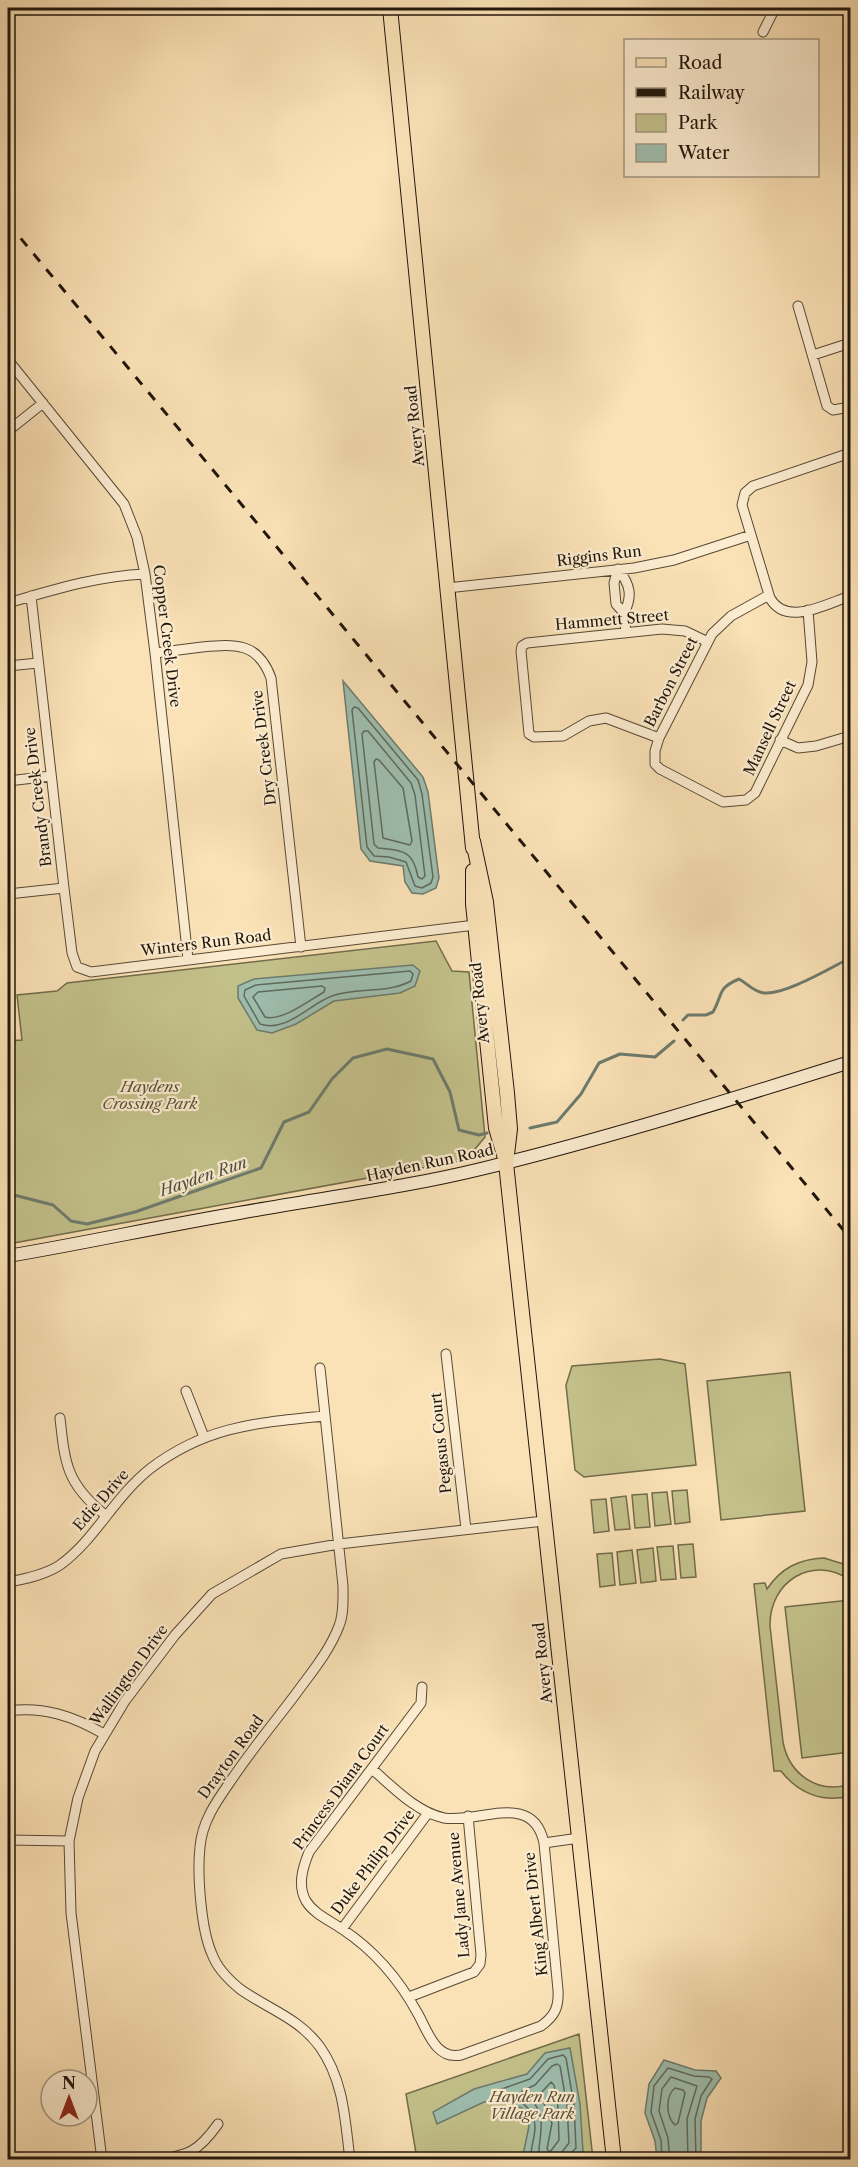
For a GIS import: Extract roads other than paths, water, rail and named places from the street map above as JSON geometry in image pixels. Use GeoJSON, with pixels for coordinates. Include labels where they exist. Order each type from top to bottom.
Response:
{"type":"FeatureCollection","features":[{"type":"Feature","properties":{"kind":"main road","name":"Avery Road"},"geometry":{"type":"LineString","coordinates":[[390,8],[473,841],[473,904],[496,1128],[506,1163],[614,2160]]}},
{"type":"Feature","properties":{"kind":"main road","name":"Avery Road"},"geometry":{"type":"LineString","coordinates":[[473,841],[486,902],[507,1093],[510,1129],[506,1163]]}},
{"type":"Feature","properties":{"kind":"main road","name":"Hayden Run Road"},"geometry":{"type":"LineString","coordinates":[[8,1256],[241,1212],[384,1189],[506,1163],[736,1099],[850,1062]]}},
{"type":"Feature","properties":{"kind":"street"},"geometry":{"type":"LineString","coordinates":[[763,32],[775,8]]}},
{"type":"Feature","properties":{"kind":"street"},"geometry":{"type":"LineString","coordinates":[[798,306],[827,406],[833,410],[850,407]]}},
{"type":"Feature","properties":{"kind":"street"},"geometry":{"type":"LineString","coordinates":[[813,355],[850,344]]}},
{"type":"Feature","properties":{"kind":"street","name":"Copper Creek Drive"},"geometry":{"type":"LineString","coordinates":[[8,360],[124,504],[137,537],[145,574],[155,653],[188,959]]}},
{"type":"Feature","properties":{"kind":"street"},"geometry":{"type":"LineString","coordinates":[[8,431],[43,403]]}},
{"type":"Feature","properties":{"kind":"street"},"geometry":{"type":"LineString","coordinates":[[850,453],[748,488],[742,498],[751,536],[774,605],[784,612],[794,614],[850,596]]}},
{"type":"Feature","properties":{"kind":"street","name":"Riggins Run"},"geometry":{"type":"LineString","coordinates":[[447,588],[634,568],[674,560],[751,536]]}},
{"type":"Feature","properties":{"kind":"street"},"geometry":{"type":"LineString","coordinates":[[618,569],[627,581],[629,603],[624,613],[626,633]]}},
{"type":"Feature","properties":{"kind":"street"},"geometry":{"type":"LineString","coordinates":[[8,603],[90,580],[145,574]]}},
{"type":"Feature","properties":{"kind":"street","name":"Barbon Street"},"geometry":{"type":"LineString","coordinates":[[696,788],[655,764],[655,751],[659,738],[712,634],[731,616],[769,595]]}},
{"type":"Feature","properties":{"kind":"street","name":"Brandy Creek Drive"},"geometry":{"type":"LineString","coordinates":[[31,596],[64,888]]}},
{"type":"Feature","properties":{"kind":"street","name":"Mansell Street"},"geometry":{"type":"LineString","coordinates":[[696,788],[723,802],[746,800],[755,793],[808,685],[812,662],[808,610]]}},
{"type":"Feature","properties":{"kind":"street","name":"Hammett Street"},"geometry":{"type":"LineString","coordinates":[[659,738],[606,718],[589,721],[563,736],[534,737],[529,734],[522,646],[527,643],[674,629],[685,631],[708,642]]}},
{"type":"Feature","properties":{"kind":"street","name":"Dry Creek Drive"},"geometry":{"type":"LineString","coordinates":[[155,653],[230,645],[251,650],[267,666],[271,678],[302,947]]}},
{"type":"Feature","properties":{"kind":"street"},"geometry":{"type":"LineString","coordinates":[[8,666],[38,663]]}},
{"type":"Feature","properties":{"kind":"street"},"geometry":{"type":"LineString","coordinates":[[780,740],[798,748],[816,746],[850,736]]}},
{"type":"Feature","properties":{"kind":"street"},"geometry":{"type":"LineString","coordinates":[[8,781],[51,776]]}},
{"type":"Feature","properties":{"kind":"street"},"geometry":{"type":"LineString","coordinates":[[8,894],[64,888]]}},
{"type":"Feature","properties":{"kind":"street","name":"Winters Run Road"},"geometry":{"type":"LineString","coordinates":[[64,888],[72,952],[77,967],[91,972],[475,925]]}},
{"type":"Feature","properties":{"kind":"street","name":"Pegasus Court"},"geometry":{"type":"LineString","coordinates":[[446,1354],[466,1529]]}},
{"type":"Feature","properties":{"kind":"street","name":"Drayton Road"},"geometry":{"type":"LineString","coordinates":[[320,1368],[343,1586],[343,1606],[339,1626],[321,1660],[244,1761],[210,1810],[200,1845],[199,1879],[207,1942],[220,1969],[241,1989],[301,2026],[320,2046],[337,2078],[343,2101],[350,2160]]}},
{"type":"Feature","properties":{"kind":"street"},"geometry":{"type":"LineString","coordinates":[[186,1391],[204,1437]]}},
{"type":"Feature","properties":{"kind":"street","name":"Edie Drive"},"geometry":{"type":"LineString","coordinates":[[8,1582],[42,1574],[58,1566],[81,1545],[132,1485],[174,1452],[220,1431],[262,1423],[324,1416]]}},
{"type":"Feature","properties":{"kind":"street"},"geometry":{"type":"LineString","coordinates":[[60,1419],[67,1466],[73,1482],[83,1496],[105,1515]]}},
{"type":"Feature","properties":{"kind":"street","name":"Wallington Drive"},"geometry":{"type":"LineString","coordinates":[[102,2160],[71,1912],[69,1841],[78,1798],[104,1734],[125,1701],[168,1645],[212,1594],[281,1554],[339,1544],[544,1521]]}},
{"type":"Feature","properties":{"kind":"street","name":"Princess Diana Court"},"geometry":{"type":"LineString","coordinates":[[422,1687],[421,1703],[309,1852],[302,1869],[302,1888],[305,1899],[313,1910],[342,1929],[389,1971],[409,1997],[434,2044],[444,2054]]}},
{"type":"Feature","properties":{"kind":"street"},"geometry":{"type":"LineString","coordinates":[[8,1711],[45,1710],[69,1716],[104,1734]]}},
{"type":"Feature","properties":{"kind":"street"},"geometry":{"type":"LineString","coordinates":[[372,1769],[428,1813],[446,1818],[512,1812],[525,1815],[535,1823],[544,1843]]}},
{"type":"Feature","properties":{"kind":"street","name":"Duke Philip Drive"},"geometry":{"type":"LineString","coordinates":[[342,1929],[428,1813]]}},
{"type":"Feature","properties":{"kind":"street","name":"Lady Jane Avenue"},"geometry":{"type":"LineString","coordinates":[[409,1997],[474,1972],[480,1964],[468,1816]]}},
{"type":"Feature","properties":{"kind":"street","name":"King Albert Drive"},"geometry":{"type":"LineString","coordinates":[[444,2054],[460,2055],[541,2026],[553,2016],[559,2001],[544,1843],[579,1838]]}},
{"type":"Feature","properties":{"kind":"street"},"geometry":{"type":"LineString","coordinates":[[8,1840],[69,1841]]}},
{"type":"Feature","properties":{"kind":"street"},"geometry":{"type":"LineString","coordinates":[[156,2160],[194,2151],[218,2124]]}},
{"type":"Feature","properties":{"kind":"water"},"geometry":{"type":"Polygon","coordinates":[[[343,681],[423,777],[428,792],[439,878],[436,888],[423,894],[412,893],[405,882],[403,866],[370,861],[361,849],[343,681]]]}},
{"type":"Feature","properties":{"kind":"water"},"geometry":{"type":"Polygon","coordinates":[[[413,965],[420,971],[415,986],[400,993],[334,1001],[296,1024],[272,1033],[257,1030],[238,998],[238,986],[254,979],[413,965]]]}},
{"type":"Feature","properties":{"kind":"water"},"geometry":{"type":"Polygon","coordinates":[[[570,2048],[580,2104],[583,2152],[570,2159],[527,2159],[523,2155],[529,2126],[522,2108],[500,2100],[484,2102],[437,2124],[433,2112],[474,2089],[527,2074],[545,2053],[570,2048]]]}},
{"type":"Feature","properties":{"kind":"water"},"geometry":{"type":"Polygon","coordinates":[[[664,2060],[695,2070],[716,2071],[721,2078],[707,2098],[701,2121],[701,2159],[657,2159],[655,2141],[645,2113],[649,2084],[664,2060]]]}},
{"type":"Feature","properties":{"kind":"waterway","name":"Hayden Run"},"geometry":{"type":"LineString","coordinates":[[683,1020],[688,1015],[706,1015],[713,1012],[721,992],[739,979],[757,991],[773,992],[807,980],[850,958]]}},
{"type":"Feature","properties":{"kind":"waterway","name":"Hayden Run"},"geometry":{"type":"LineString","coordinates":[[530,1128],[557,1122],[581,1094],[599,1063],[620,1054],[655,1057],[674,1041]]}},
{"type":"Feature","properties":{"kind":"waterway","name":"Hayden Run"},"geometry":{"type":"LineString","coordinates":[[8,1196],[14,1195],[53,1205],[71,1221],[87,1224],[135,1212],[261,1168],[284,1122],[309,1112],[332,1079],[353,1058],[387,1049],[433,1059],[450,1092],[459,1130],[479,1135],[487,1133]]}},
{"type":"Feature","properties":{"kind":"railway"},"geometry":{"type":"LineString","coordinates":[[8,223],[850,1238]]}},
{"type":"Feature","properties":{"kind":"park label","name":"Haydens Crossing Park"},"geometry":{"type":"Point","coordinates":[150,1096]}},
{"type":"Feature","properties":{"kind":"park label","name":"Hayden Run Village Park"},"geometry":{"type":"Point","coordinates":[532,2106]}}]}
